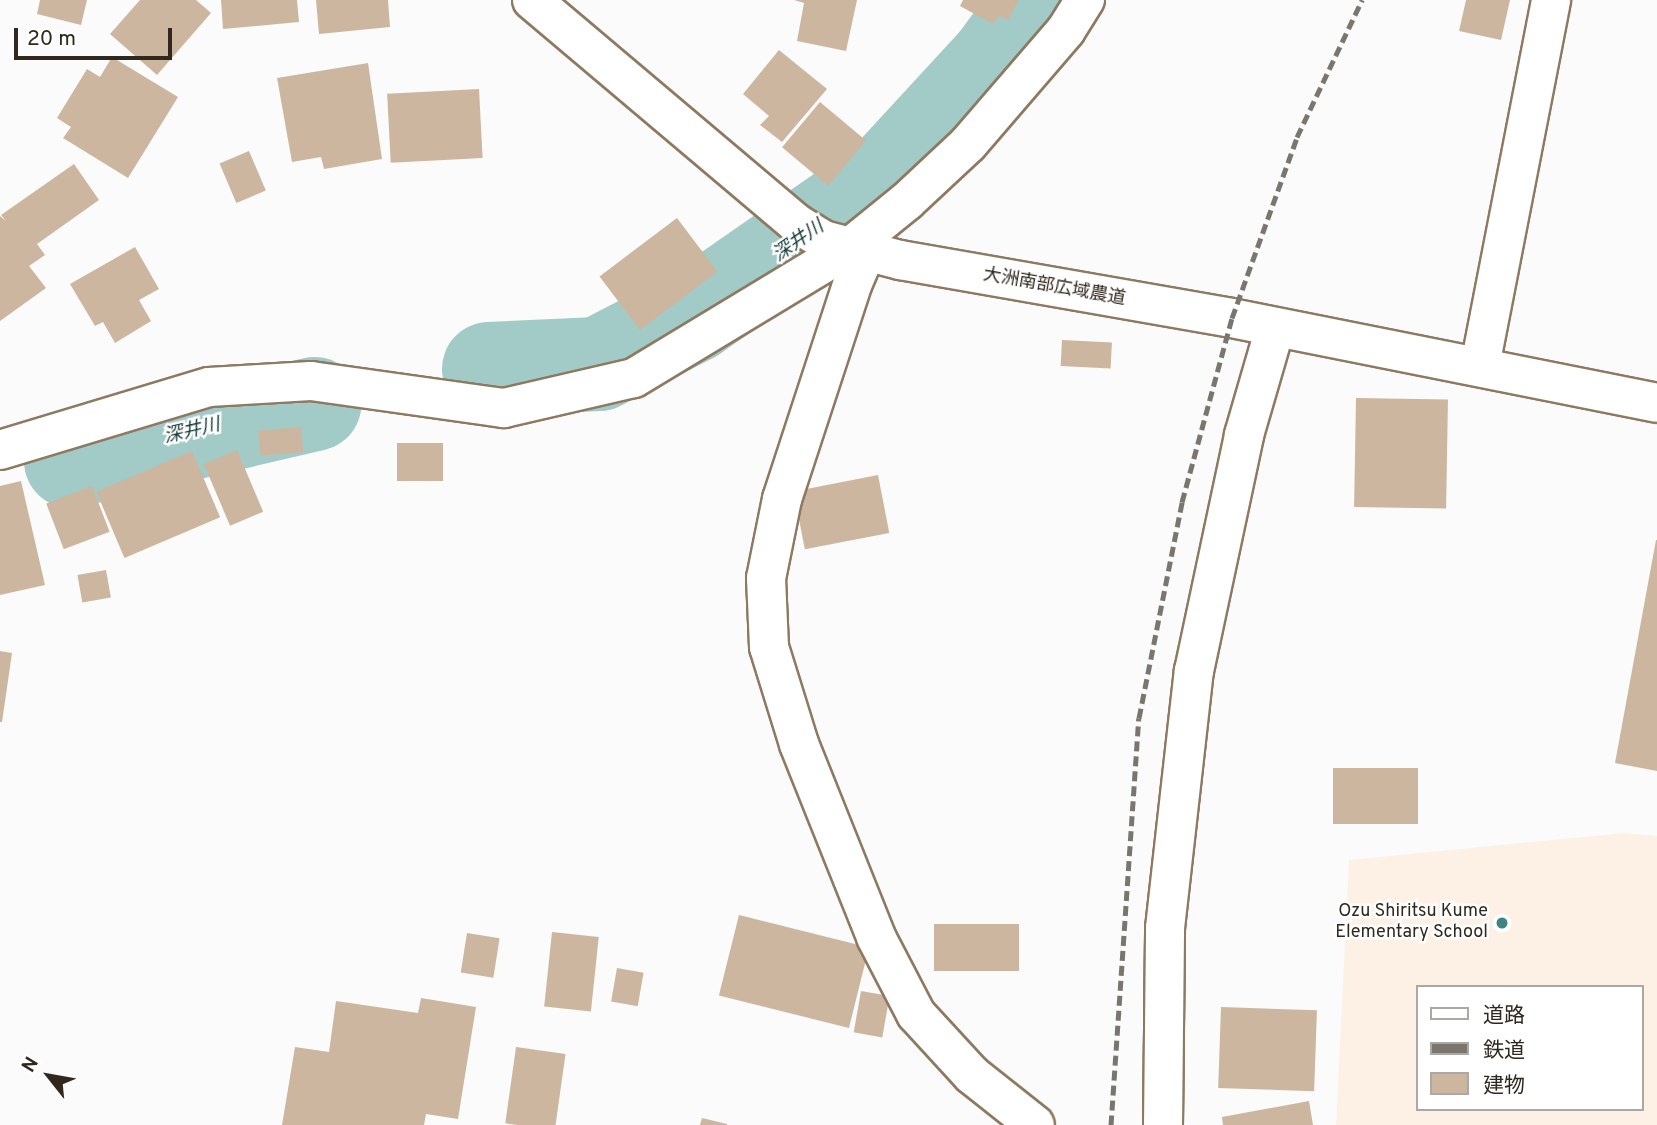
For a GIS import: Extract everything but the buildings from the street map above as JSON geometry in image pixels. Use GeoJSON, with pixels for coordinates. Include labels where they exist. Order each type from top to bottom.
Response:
{"type":"FeatureCollection","features":[{"type":"Feature","properties":{"kind":"street","name":"大洲南部広域農道"},"geometry":{"type":"LineString","coordinates":[[532,0],[834,241],[1480,366],[1657,403]]}},
{"type":"Feature","properties":{"kind":"street"},"geometry":{"type":"LineString","coordinates":[[0,450],[209,387],[312,381],[504,408],[634,378],[834,241],[907,201],[968,144],[1066,30],[1085,0]]}},
{"type":"Feature","properties":{"kind":"street"},"geometry":{"type":"LineString","coordinates":[[1480,366],[1551,0]]}},
{"type":"Feature","properties":{"kind":"street"},"geometry":{"type":"LineString","coordinates":[[834,241],[853,282],[782,499],[766,578],[769,647],[799,744],[870,925],[916,1014],[971,1075],[1035,1125]]}},
{"type":"Feature","properties":{"kind":"street"},"geometry":{"type":"LineString","coordinates":[[1163,1125],[1165,928],[1194,671],[1244,435],[1275,328]]}},
{"type":"Feature","properties":{"kind":"shaded area","name":"Ozu Shiritsu Kume Elementary School"},"geometry":{"type":"Polygon","coordinates":[[[1624,833],[1657,836],[1657,1125],[1336,1125],[1349,860],[1624,833]]]}},
{"type":"Feature","properties":{"kind":"waterway","name":"深井川"},"geometry":{"type":"LineString","coordinates":[[489,369],[599,364],[692,316],[886,181],[996,62],[1041,0]]}},
{"type":"Feature","properties":{"kind":"waterway","name":"深井川"},"geometry":{"type":"LineString","coordinates":[[71,461],[314,404]]}},
{"type":"Feature","properties":{"kind":"railway"},"geometry":{"type":"LineString","coordinates":[[1111,1125],[1139,718],[1182,502],[1232,318],[1297,137],[1362,0]]}},
{"type":"Feature","properties":{"kind":"place","name":"Ozu Shiritsu Kume Elementary School"},"geometry":{"type":"Point","coordinates":[1502,923]}}]}
